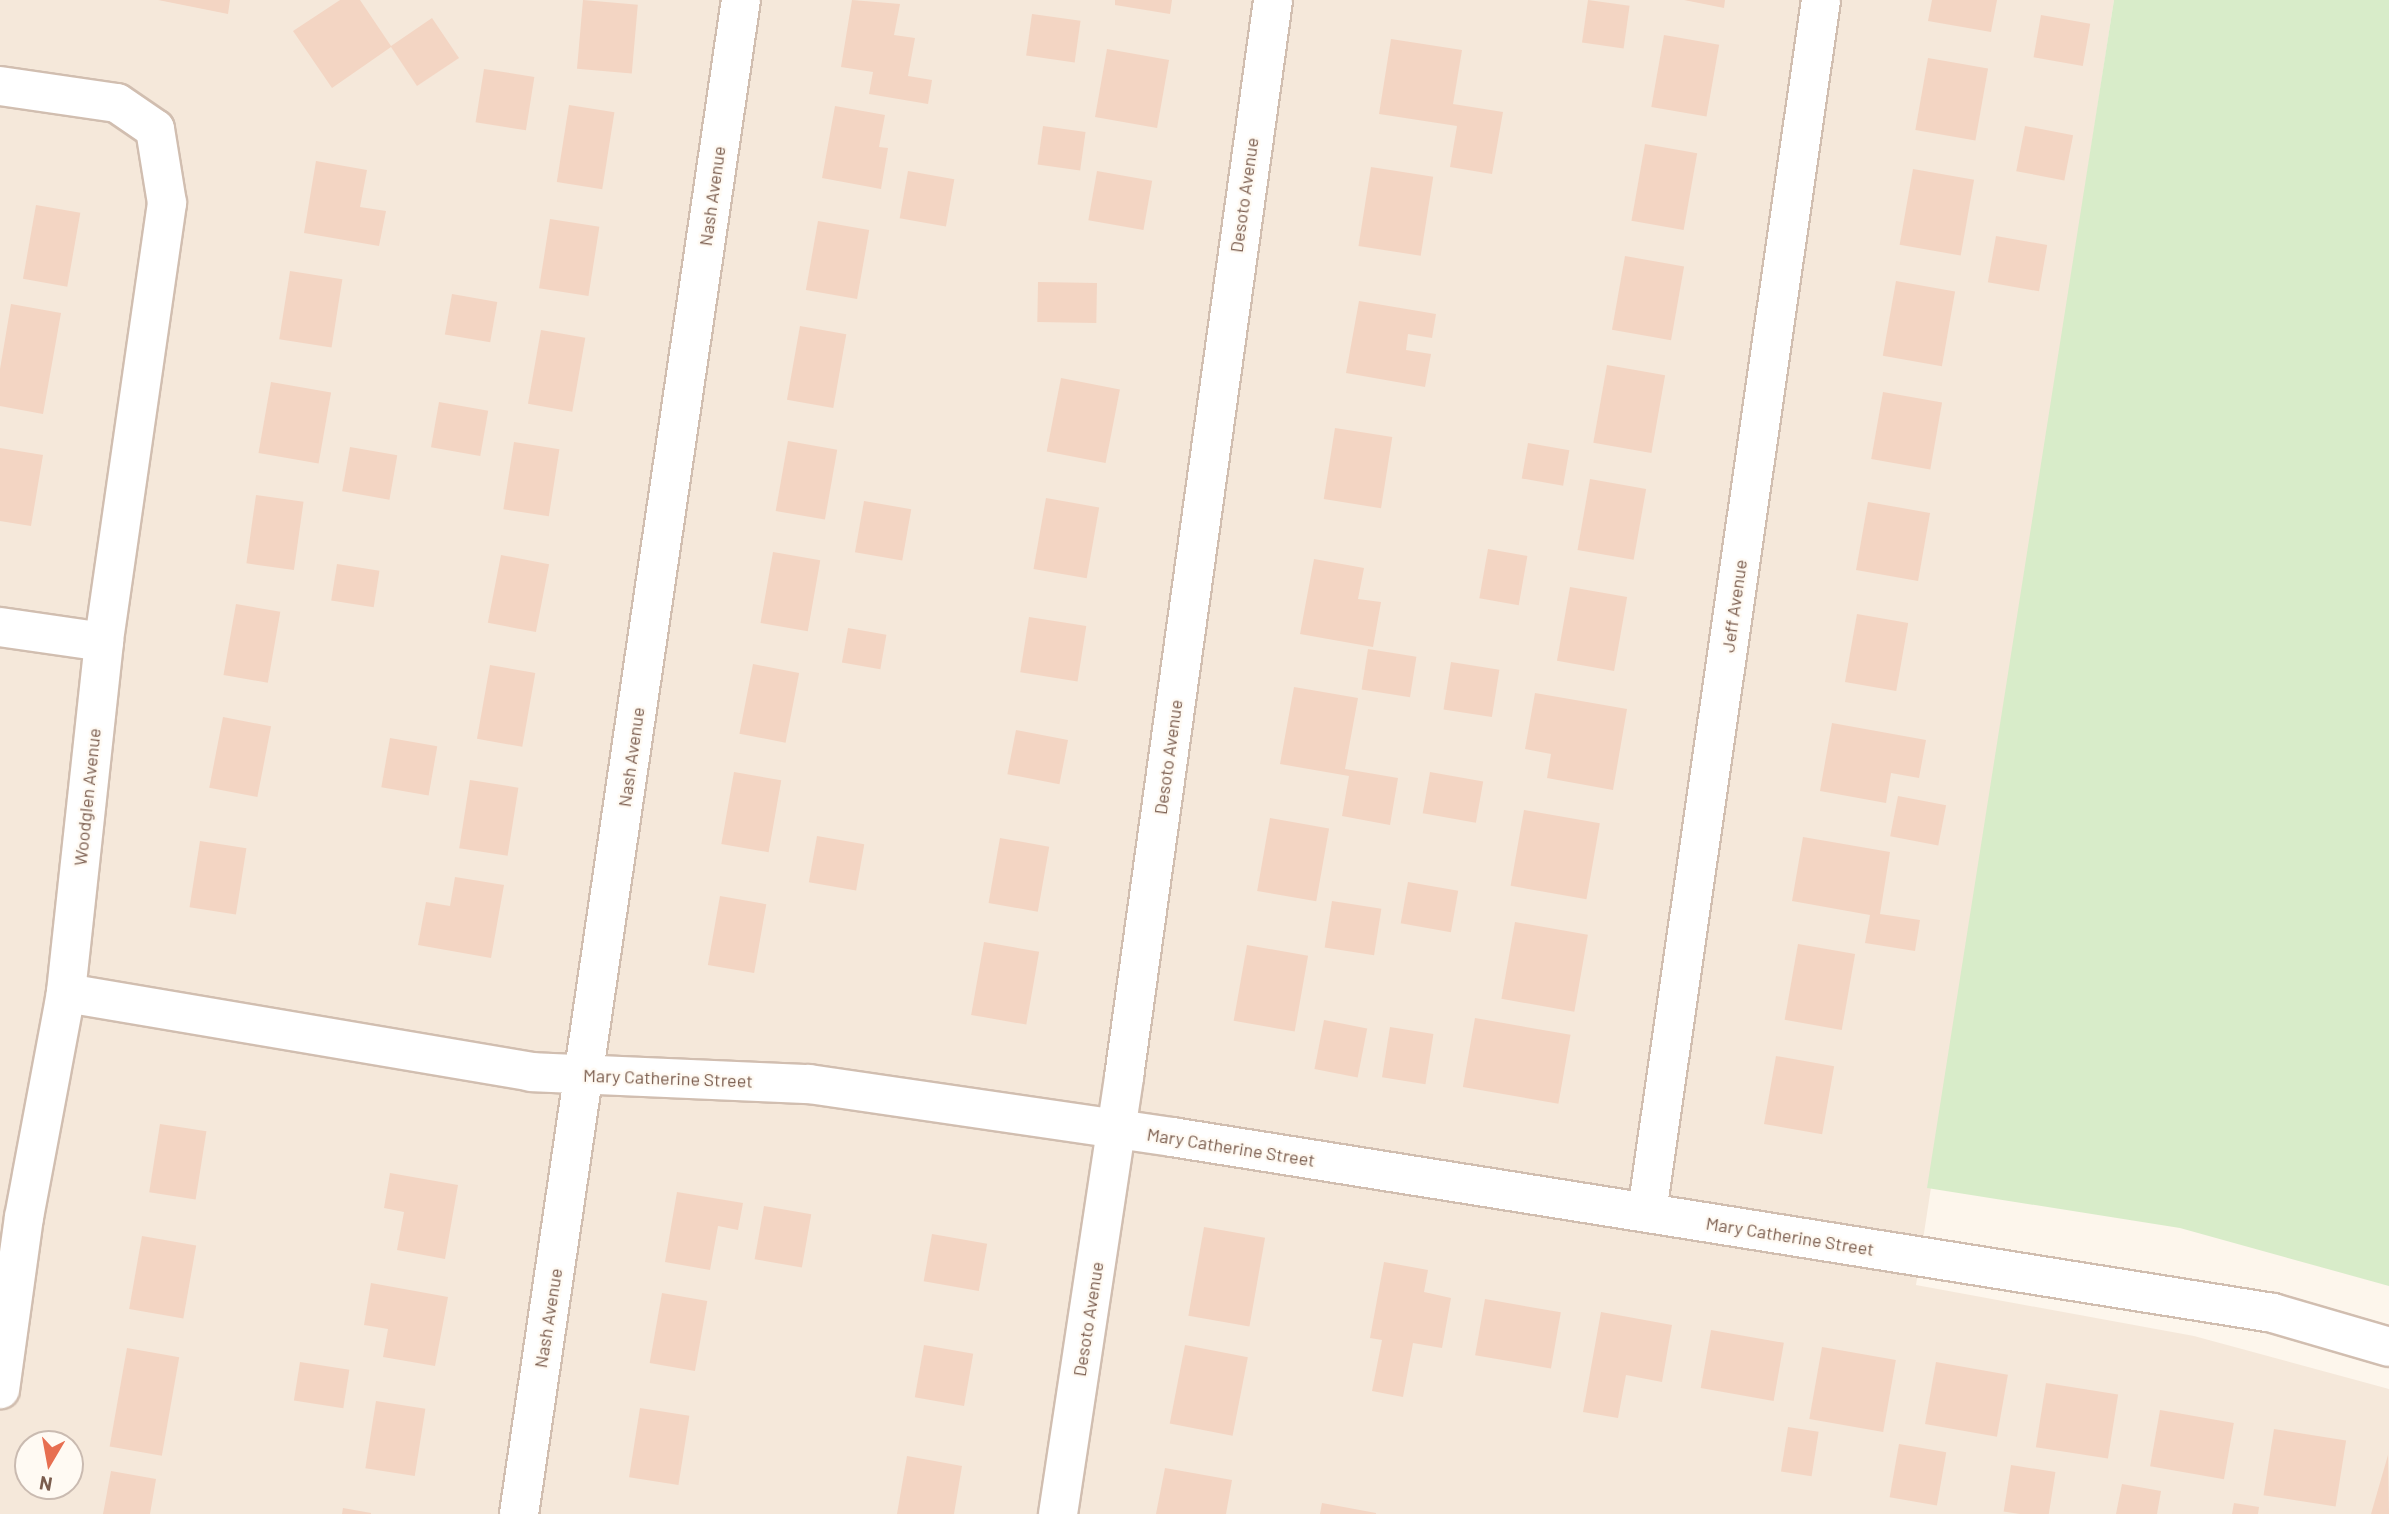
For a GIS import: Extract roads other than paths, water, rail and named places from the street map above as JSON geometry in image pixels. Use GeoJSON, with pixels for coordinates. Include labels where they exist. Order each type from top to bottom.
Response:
{"type":"FeatureCollection","features":[{"type":"Feature","properties":{"kind":"street","name":"Nash Avenue"},"geometry":{"type":"LineString","coordinates":[[519,1514],[741,0]]}},
{"type":"Feature","properties":{"kind":"street","name":"Desoto Avenue"},"geometry":{"type":"LineString","coordinates":[[1058,1514],[1116,1129],[1273,0]]}},
{"type":"Feature","properties":{"kind":"street","name":"Jeff Avenue"},"geometry":{"type":"LineString","coordinates":[[1647,1212],[1821,0]]}},
{"type":"Feature","properties":{"kind":"street","name":"Woodglen Avenue"},"geometry":{"type":"LineString","coordinates":[[0,86],[117,103],[155,129],[167,203],[104,642],[66,993],[12,1215],[0,1389]]}},
{"type":"Feature","properties":{"kind":"street"},"geometry":{"type":"LineString","coordinates":[[0,627],[104,642]]}},
{"type":"Feature","properties":{"kind":"street","name":"Mary Catherine Street"},"geometry":{"type":"LineString","coordinates":[[66,993],[531,1072],[809,1084],[1116,1129],[2273,1313],[2389,1347]]}}]}
